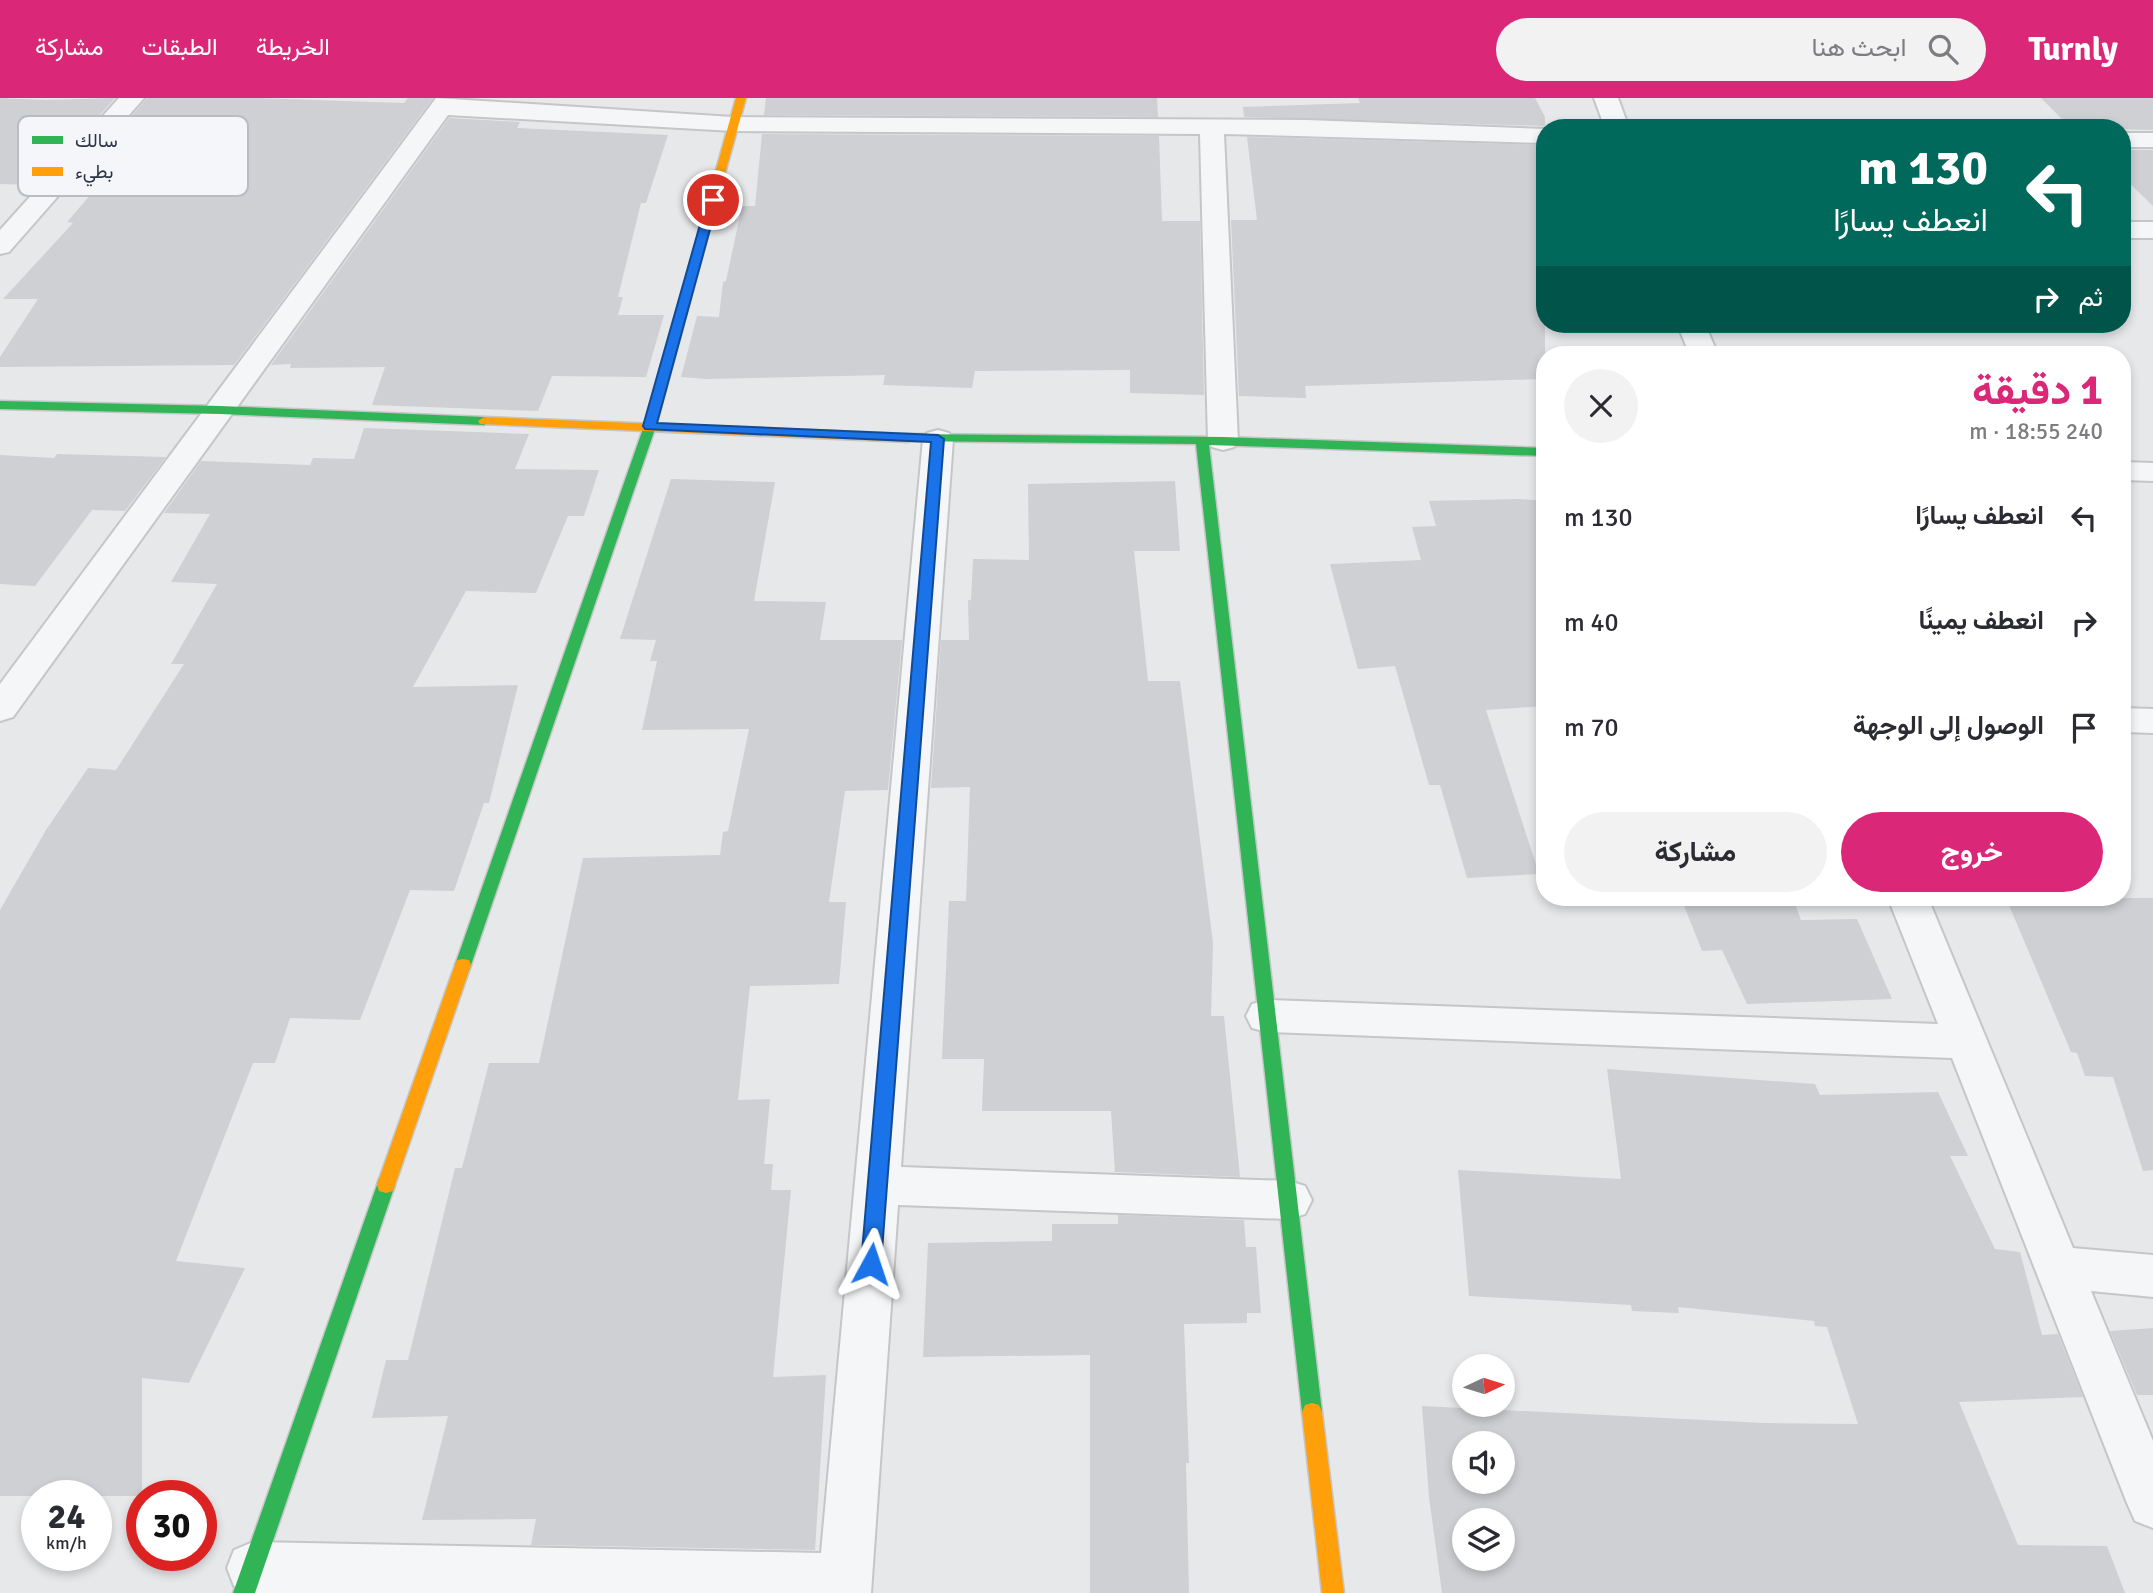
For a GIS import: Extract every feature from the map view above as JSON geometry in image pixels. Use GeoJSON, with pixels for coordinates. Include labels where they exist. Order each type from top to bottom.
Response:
{"type":"FeatureCollection","features":[{"type":"Feature","properties":{"kind":"street"},"geometry":{"type":"LineString","coordinates":[[116,116],[132,98]]}},
{"type":"Feature","properties":{"kind":"street"},"geometry":{"type":"LineString","coordinates":[[741,98],[650,426],[249,1580],[845,1587],[938,439]]}},
{"type":"Feature","properties":{"kind":"street"},"geometry":{"type":"LineString","coordinates":[[951,125],[964,98]]}},
{"type":"Feature","properties":{"kind":"street"},"geometry":{"type":"LineString","coordinates":[[1606,98],[1614,119]]}},
{"type":"Feature","properties":{"kind":"street"},"geometry":{"type":"LineString","coordinates":[[0,709],[445,103],[733,124],[1212,126],[1303,118],[1536,135]]}},
{"type":"Feature","properties":{"kind":"street"},"geometry":{"type":"LineString","coordinates":[[1212,126],[1213,441],[1267,1016],[1334,1593]]}},
{"type":"Feature","properties":{"kind":"street"},"geometry":{"type":"LineString","coordinates":[[2131,140],[2153,140]]}},
{"type":"Feature","properties":{"kind":"street"},"geometry":{"type":"LineString","coordinates":[[0,246],[45,196]]}},
{"type":"Feature","properties":{"kind":"street"},"geometry":{"type":"LineString","coordinates":[[2131,230],[2153,230]]}},
{"type":"Feature","properties":{"kind":"street"},"geometry":{"type":"LineString","coordinates":[[0,405],[220,410],[938,439],[1213,441],[1536,452]]}},
{"type":"Feature","properties":{"kind":"street"},"geometry":{"type":"LineString","coordinates":[[2131,471],[2153,472]]}},
{"type":"Feature","properties":{"kind":"street"},"geometry":{"type":"LineString","coordinates":[[2131,720],[2153,721]]}},
{"type":"Feature","properties":{"kind":"street"},"geometry":{"type":"LineString","coordinates":[[1911,906],[2153,1503]]}},
{"type":"Feature","properties":{"kind":"street"},"geometry":{"type":"LineString","coordinates":[[1267,1016],[1968,1042]]}},
{"type":"Feature","properties":{"kind":"street"},"geometry":{"type":"LineString","coordinates":[[877,1185],[1289,1200]]}},
{"type":"Feature","properties":{"kind":"street"},"geometry":{"type":"LineString","coordinates":[[2057,1267],[2153,1276]]}},
{"type":"Feature","properties":{"kind":"building"},"geometry":{"type":"Polygon","coordinates":[[[0,98],[115,98],[99,116],[18,116],[18,184],[0,184],[0,98]]]}},
{"type":"Feature","properties":{"kind":"building"},"geometry":{"type":"Polygon","coordinates":[[[147,98],[255,98],[404,103],[408,98],[433,98],[234,365],[0,367],[0,357],[38,299],[3,299],[73,223],[67,222],[89,196],[248,196],[248,116],[131,116],[147,98]]]}},
{"type":"Feature","properties":{"kind":"building"},"geometry":{"type":"Polygon","coordinates":[[[766,98],[1157,98],[1158,117],[764,115],[766,98]]]}},
{"type":"Feature","properties":{"kind":"building"},"geometry":{"type":"Polygon","coordinates":[[[1358,98],[1535,98],[1545,119],[1536,119],[1536,126],[1244,117],[1243,107],[1360,103],[1358,98]]]}},
{"type":"Feature","properties":{"kind":"building"},"geometry":{"type":"Polygon","coordinates":[[[2041,98],[2153,98],[2153,130],[2131,129],[2131,119],[2062,119],[2041,98]]]}},
{"type":"Feature","properties":{"kind":"building"},"geometry":{"type":"Polygon","coordinates":[[[449,118],[520,122],[517,128],[668,135],[646,203],[641,203],[618,297],[623,297],[618,315],[664,315],[646,377],[552,376],[538,411],[372,405],[385,367],[290,368],[291,364],[271,365],[449,118]]]}},
{"type":"Feature","properties":{"kind":"building"},"geometry":{"type":"Polygon","coordinates":[[[762,134],[1159,136],[1162,221],[1200,221],[1204,395],[1130,393],[1130,370],[975,371],[972,388],[883,385],[885,375],[707,379],[681,377],[697,316],[719,317],[723,282],[726,281],[742,206],[755,206],[762,134]]]}},
{"type":"Feature","properties":{"kind":"building"},"geometry":{"type":"Polygon","coordinates":[[[1247,137],[1536,145],[1536,333],[1545,333],[1545,346],[1536,346],[1536,379],[1305,386],[1306,398],[1239,396],[1231,220],[1257,220],[1247,137]]]}},
{"type":"Feature","properties":{"kind":"building"},"geometry":{"type":"Polygon","coordinates":[[[2131,150],[2153,150],[2153,206],[2131,185],[2131,150]]]}},
{"type":"Feature","properties":{"kind":"building"},"geometry":{"type":"Polygon","coordinates":[[[364,428],[529,434],[515,469],[599,470],[584,516],[568,516],[536,593],[466,591],[413,687],[518,685],[489,803],[484,803],[454,891],[410,890],[360,1020],[290,1018],[275,1063],[253,1063],[176,1261],[245,1268],[189,1383],[142,1378],[142,1480],[126,1480],[126,1496],[112,1496],[112,1480],[21,1480],[21,1496],[0,1496],[0,910],[46,830],[88,768],[116,770],[184,664],[171,664],[217,584],[171,582],[210,514],[164,513],[201,461],[310,465],[313,458],[354,459],[364,428]]]}},
{"type":"Feature","properties":{"kind":"building"},"geometry":{"type":"Polygon","coordinates":[[[57,454],[166,457],[125,511],[92,510],[35,586],[0,584],[0,455],[54,458],[57,454]]]}},
{"type":"Feature","properties":{"kind":"building"},"geometry":{"type":"Polygon","coordinates":[[[671,479],[775,482],[754,601],[826,602],[820,640],[902,640],[888,790],[845,791],[829,902],[846,902],[839,984],[750,986],[738,1100],[770,1099],[764,1164],[773,1164],[771,1190],[791,1190],[773,1377],[826,1375],[815,1550],[531,1545],[536,1519],[422,1520],[448,1416],[372,1418],[386,1360],[408,1360],[455,1168],[462,1168],[489,1063],[539,1063],[583,858],[720,855],[723,832],[728,831],[749,729],[642,730],[657,661],[650,661],[656,640],[620,639],[671,479]]]}},
{"type":"Feature","properties":{"kind":"building"},"geometry":{"type":"Polygon","coordinates":[[[1175,481],[1180,551],[1134,551],[1148,681],[1180,681],[1213,943],[1211,1016],[1224,1016],[1240,1177],[1115,1172],[1111,1111],[982,1111],[984,1059],[942,1059],[949,901],[966,901],[970,787],[931,788],[941,640],[969,640],[968,600],[971,600],[973,559],[1029,560],[1028,484],[1175,481]]]}},
{"type":"Feature","properties":{"kind":"building"},"geometry":{"type":"Polygon","coordinates":[[[1536,500],[1536,707],[1486,710],[1536,865],[1536,874],[1467,878],[1440,785],[1429,785],[1395,666],[1358,669],[1330,564],[1421,560],[1412,527],[1436,526],[1429,501],[1536,500]]]}},
{"type":"Feature","properties":{"kind":"building"},"geometry":{"type":"Polygon","coordinates":[[[2131,898],[2153,898],[2153,1170],[2143,1171],[2113,1077],[2085,1076],[2077,1053],[2071,1052],[2009,906],[2131,906],[2131,898]]]}},
{"type":"Feature","properties":{"kind":"building"},"geometry":{"type":"Polygon","coordinates":[[[1684,906],[1796,906],[1801,920],[1857,919],[1892,999],[1747,1004],[1722,950],[1702,951],[1684,906]]]}},
{"type":"Feature","properties":{"kind":"building"},"geometry":{"type":"Polygon","coordinates":[[[1607,1069],[1815,1084],[1820,1095],[1938,1092],[1968,1156],[1950,1156],[1995,1249],[2020,1252],[2042,1335],[2058,1334],[2083,1397],[1959,1402],[2018,1545],[2107,1546],[2125,1593],[1442,1593],[1429,1497],[1422,1406],[1452,1407],[1452,1418],[1516,1418],[1516,1411],[1764,1423],[1858,1424],[1827,1327],[1815,1326],[1814,1321],[1678,1307],[1679,1313],[1632,1311],[1631,1305],[1469,1296],[1458,1170],[1621,1179],[1607,1069]]]}},
{"type":"Feature","properties":{"kind":"building"},"geometry":{"type":"Polygon","coordinates":[[[1118,1215],[1244,1220],[1246,1247],[1256,1247],[1261,1313],[1247,1313],[1247,1323],[1184,1324],[1189,1463],[1186,1463],[1189,1593],[1090,1593],[1090,1355],[923,1357],[928,1243],[1052,1241],[1052,1224],[1118,1224],[1118,1215]]]}},
{"type":"Feature","properties":{"kind":"building"},"geometry":{"type":"Polygon","coordinates":[[[2153,1328],[2153,1395],[2137,1395],[2110,1331],[2153,1328]]]}},
{"type":"Feature","properties":{"kind":"traffic: fast"},"geometry":{"type":"LineString","coordinates":[[463,965],[650,426],[711,206]]}},
{"type":"Feature","properties":{"kind":"traffic: fast"},"geometry":{"type":"LineString","coordinates":[[0,405],[220,410],[484,421]]}},
{"type":"Feature","properties":{"kind":"traffic: fast"},"geometry":{"type":"LineString","coordinates":[[908,438],[1223,441],[1536,452]]}},
{"type":"Feature","properties":{"kind":"traffic: fast"},"geometry":{"type":"LineString","coordinates":[[1202,441],[1312,1412]]}},
{"type":"Feature","properties":{"kind":"traffic: fast"},"geometry":{"type":"LineString","coordinates":[[244,1593],[386,1185]]}},
{"type":"Feature","properties":{"kind":"traffic: slow"},"geometry":{"type":"LineString","coordinates":[[711,206],[741,98]]}},
{"type":"Feature","properties":{"kind":"traffic: slow"},"geometry":{"type":"LineString","coordinates":[[484,421],[908,438]]}},
{"type":"Feature","properties":{"kind":"traffic: slow"},"geometry":{"type":"LineString","coordinates":[[386,1185],[463,965]]}},
{"type":"Feature","properties":{"kind":"traffic: slow"},"geometry":{"type":"LineString","coordinates":[[1312,1412],[1333,1593]]}},
{"type":"Feature","properties":{"kind":"route"},"geometry":{"type":"LineString","coordinates":[[713,200],[650,426],[938,439],[871,1264]]}}]}
